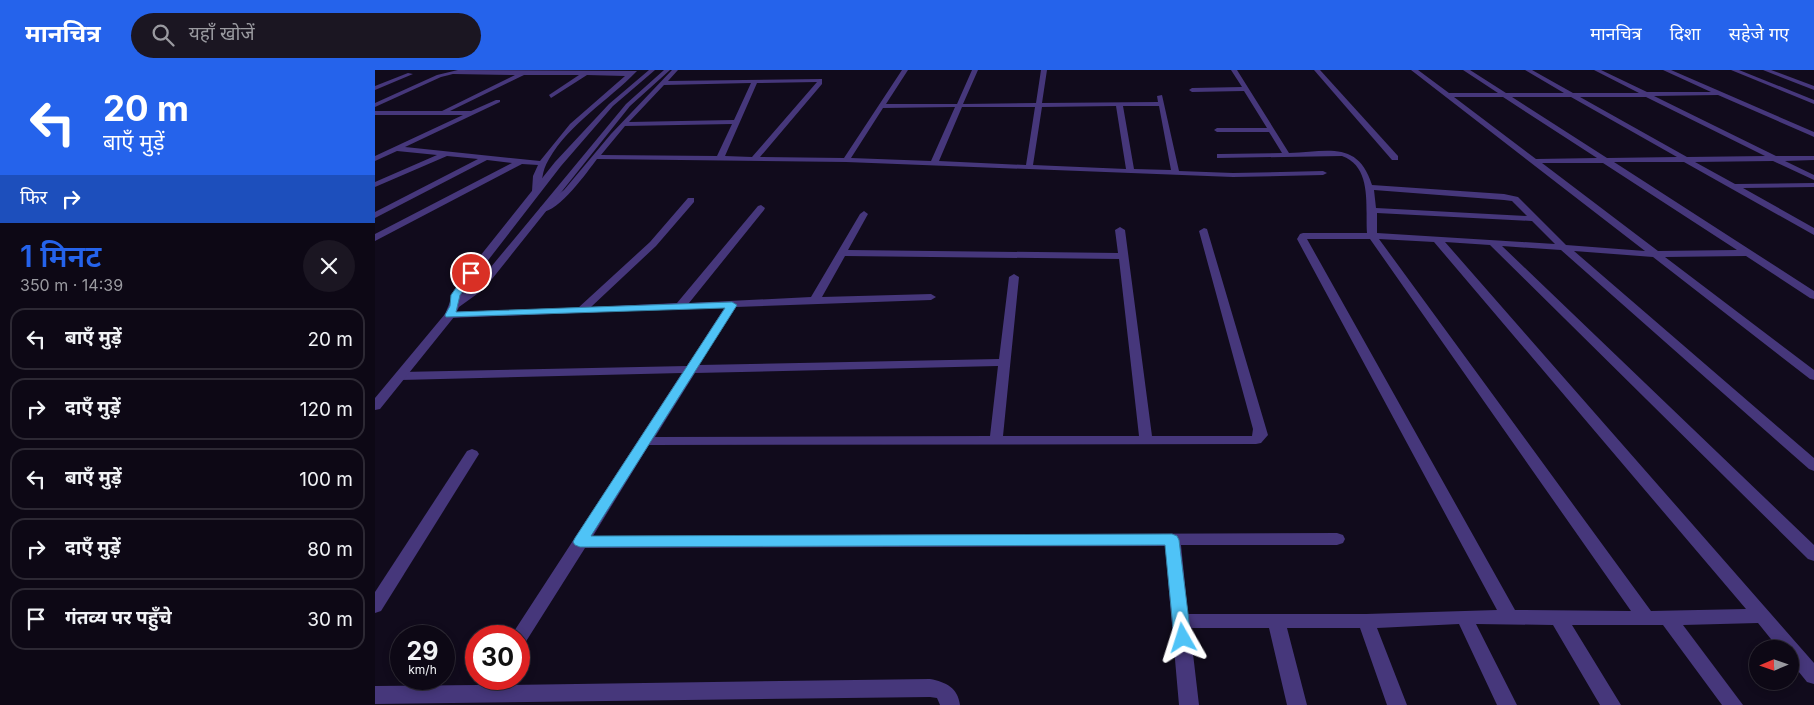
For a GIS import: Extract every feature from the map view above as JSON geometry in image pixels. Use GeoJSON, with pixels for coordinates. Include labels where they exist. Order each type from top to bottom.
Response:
{"type":"FeatureCollection","features":[{"type":"Feature","properties":{"kind":"street"},"geometry":{"type":"LineString","coordinates":[[375,105],[439,76],[464,70]]}},
{"type":"Feature","properties":{"kind":"street"},"geometry":{"type":"LineString","coordinates":[[452,310],[456,295],[461,287],[557,164],[611,105],[652,70]]}},
{"type":"Feature","properties":{"kind":"street"},"geometry":{"type":"LineString","coordinates":[[375,406],[401,376],[452,310],[480,287],[628,105],[667,70]]}},
{"type":"Feature","properties":{"kind":"street"},"geometry":{"type":"LineString","coordinates":[[543,210],[567,192],[623,124],[675,70]]}},
{"type":"Feature","properties":{"kind":"street"},"geometry":{"type":"LineString","coordinates":[[846,160],[905,70]]}},
{"type":"Feature","properties":{"kind":"street"},"geometry":{"type":"LineString","coordinates":[[935,163],[975,70]]}},
{"type":"Feature","properties":{"kind":"street"},"geometry":{"type":"LineString","coordinates":[[1029,167],[1044,70]]}},
{"type":"Feature","properties":{"kind":"street"},"geometry":{"type":"LineString","coordinates":[[1234,70],[1287,155]]}},
{"type":"Feature","properties":{"kind":"street"},"geometry":{"type":"LineString","coordinates":[[1317,70],[1395,158]]}},
{"type":"Feature","properties":{"kind":"street"},"geometry":{"type":"LineString","coordinates":[[1414,70],[1814,376]]}},
{"type":"Feature","properties":{"kind":"street"},"geometry":{"type":"LineString","coordinates":[[1466,70],[1814,296]]}},
{"type":"Feature","properties":{"kind":"street"},"geometry":{"type":"LineString","coordinates":[[1527,70],[1814,232]]}},
{"type":"Feature","properties":{"kind":"street"},"geometry":{"type":"LineString","coordinates":[[1597,70],[1814,178]]}},
{"type":"Feature","properties":{"kind":"street"},"geometry":{"type":"LineString","coordinates":[[1666,70],[1814,135]]}},
{"type":"Feature","properties":{"kind":"street"},"geometry":{"type":"LineString","coordinates":[[1735,70],[1814,102]]}},
{"type":"Feature","properties":{"kind":"street"},"geometry":{"type":"LineString","coordinates":[[1766,70],[1814,88]]}},
{"type":"Feature","properties":{"kind":"street"},"geometry":{"type":"LineString","coordinates":[[441,113],[525,72]]}},
{"type":"Feature","properties":{"kind":"street"},"geometry":{"type":"LineString","coordinates":[[551,96],[589,72]]}},
{"type":"Feature","properties":{"kind":"street"},"geometry":{"type":"LineString","coordinates":[[454,73],[634,72]]}},
{"type":"Feature","properties":{"kind":"street"},"geometry":{"type":"LineString","coordinates":[[536,191],[535,178],[543,163],[568,130],[634,72]]}},
{"type":"Feature","properties":{"kind":"street"},"geometry":{"type":"LineString","coordinates":[[375,88],[410,74]]}},
{"type":"Feature","properties":{"kind":"street"},"geometry":{"type":"LineString","coordinates":[[720,158],[754,82]]}},
{"type":"Feature","properties":{"kind":"street"},"geometry":{"type":"LineString","coordinates":[[663,83],[821,82],[755,158]]}},
{"type":"Feature","properties":{"kind":"street"},"geometry":{"type":"LineString","coordinates":[[1192,90],[1246,90]]}},
{"type":"Feature","properties":{"kind":"street"},"geometry":{"type":"LineString","coordinates":[[1448,95],[1721,94]]}},
{"type":"Feature","properties":{"kind":"street"},"geometry":{"type":"LineString","coordinates":[[1160,96],[1175,172]]}},
{"type":"Feature","properties":{"kind":"street"},"geometry":{"type":"LineString","coordinates":[[375,158],[498,101]]}},
{"type":"Feature","properties":{"kind":"street"},"geometry":{"type":"LineString","coordinates":[[1119,104],[1129,171]]}},
{"type":"Feature","properties":{"kind":"street"},"geometry":{"type":"LineString","coordinates":[[881,106],[1162,104]]}},
{"type":"Feature","properties":{"kind":"street"},"geometry":{"type":"LineString","coordinates":[[375,113],[475,113]]}},
{"type":"Feature","properties":{"kind":"street"},"geometry":{"type":"LineString","coordinates":[[623,124],[736,122]]}},
{"type":"Feature","properties":{"kind":"street"},"geometry":{"type":"LineString","coordinates":[[1217,130],[1271,130]]}},
{"type":"Feature","properties":{"kind":"street"},"geometry":{"type":"LineString","coordinates":[[396,149],[447,152],[485,159],[543,163]]}},
{"type":"Feature","properties":{"kind":"street"},"geometry":{"type":"LineString","coordinates":[[375,185],[447,152]]}},
{"type":"Feature","properties":{"kind":"street"},"geometry":{"type":"LineString","coordinates":[[1220,156],[1287,155],[1349,156],[1354,158],[1361,167],[1368,187],[1372,210],[1373,236],[1646,618]]}},
{"type":"Feature","properties":{"kind":"street"},"geometry":{"type":"LineString","coordinates":[[596,157],[846,160],[1233,175],[1323,173]]}},
{"type":"Feature","properties":{"kind":"street"},"geometry":{"type":"LineString","coordinates":[[1535,162],[1814,158]]}},
{"type":"Feature","properties":{"kind":"street"},"geometry":{"type":"LineString","coordinates":[[375,215],[485,159]]}},
{"type":"Feature","properties":{"kind":"street"},"geometry":{"type":"LineString","coordinates":[[375,238],[519,162]]}},
{"type":"Feature","properties":{"kind":"street"},"geometry":{"type":"LineString","coordinates":[[1733,186],[1814,185]]}},
{"type":"Feature","properties":{"kind":"street"},"geometry":{"type":"LineString","coordinates":[[1368,187],[1510,198],[1518,202],[1563,247],[1814,466]]}},
{"type":"Feature","properties":{"kind":"street"},"geometry":{"type":"LineString","coordinates":[[581,312],[653,244],[691,200]]}},
{"type":"Feature","properties":{"kind":"street"},"geometry":{"type":"LineString","coordinates":[[680,307],[761,208]]}},
{"type":"Feature","properties":{"kind":"street"},"geometry":{"type":"LineString","coordinates":[[1372,210],[1536,219]]}},
{"type":"Feature","properties":{"kind":"street"},"geometry":{"type":"LineString","coordinates":[[815,300],[864,214]]}},
{"type":"Feature","properties":{"kind":"street"},"geometry":{"type":"LineString","coordinates":[[1120,230],[1146,441]]}},
{"type":"Feature","properties":{"kind":"street"},"geometry":{"type":"LineString","coordinates":[[644,441],[1255,440],[1261,435],[1204,231]]}},
{"type":"Feature","properties":{"kind":"street"},"geometry":{"type":"LineString","coordinates":[[1509,617],[1303,236],[1373,236],[1437,239],[1654,254],[1749,254]]}},
{"type":"Feature","properties":{"kind":"street"},"geometry":{"type":"LineString","coordinates":[[1437,239],[1814,676]]}},
{"type":"Feature","properties":{"kind":"street"},"geometry":{"type":"LineString","coordinates":[[1492,242],[1814,556]]}},
{"type":"Feature","properties":{"kind":"street"},"geometry":{"type":"LineString","coordinates":[[842,253],[1123,256]]}},
{"type":"Feature","properties":{"kind":"street"},"geometry":{"type":"LineString","coordinates":[[996,441],[1014,278]]}},
{"type":"Feature","properties":{"kind":"street"},"geometry":{"type":"LineString","coordinates":[[452,310],[581,312],[815,300],[931,297]]}},
{"type":"Feature","properties":{"kind":"street"},"geometry":{"type":"LineString","coordinates":[[527,625],[732,305]]}},
{"type":"Feature","properties":{"kind":"street"},"geometry":{"type":"LineString","coordinates":[[401,376],[1004,362]]}},
{"type":"Feature","properties":{"kind":"street"},"geometry":{"type":"LineString","coordinates":[[375,606],[472,454]]}},
{"type":"Feature","properties":{"kind":"street"},"geometry":{"type":"LineString","coordinates":[[580,542],[1337,539]]}},
{"type":"Feature","properties":{"kind":"street"},"geometry":{"type":"LineString","coordinates":[[1172,540],[1189,705]]}},
{"type":"Feature","properties":{"kind":"street"},"geometry":{"type":"LineString","coordinates":[[1181,620],[1366,621],[1464,617],[1668,618],[1763,616]]}},
{"type":"Feature","properties":{"kind":"street"},"geometry":{"type":"LineString","coordinates":[[1464,617],[1507,705]]}},
{"type":"Feature","properties":{"kind":"street"},"geometry":{"type":"LineString","coordinates":[[1558,617],[1611,705]]}},
{"type":"Feature","properties":{"kind":"street"},"geometry":{"type":"LineString","coordinates":[[1668,618],[1733,705]]}},
{"type":"Feature","properties":{"kind":"street"},"geometry":{"type":"LineString","coordinates":[[1276,620],[1297,705]]}},
{"type":"Feature","properties":{"kind":"street"},"geometry":{"type":"LineString","coordinates":[[1366,621],[1397,705]]}},
{"type":"Feature","properties":{"kind":"street"},"geometry":{"type":"LineString","coordinates":[[530,686],[930,688],[941,690],[946,694],[951,702],[950,705]]}},
{"type":"Feature","properties":{"kind":"street"},"geometry":{"type":"LineString","coordinates":[[375,695],[465,688]]}},
{"type":"Feature","properties":{"kind":"route"},"geometry":{"type":"LineString","coordinates":[[471,273],[456,295],[455,306],[450,315],[581,312],[732,305],[580,542],[1172,540],[1183,638]]}}]}
